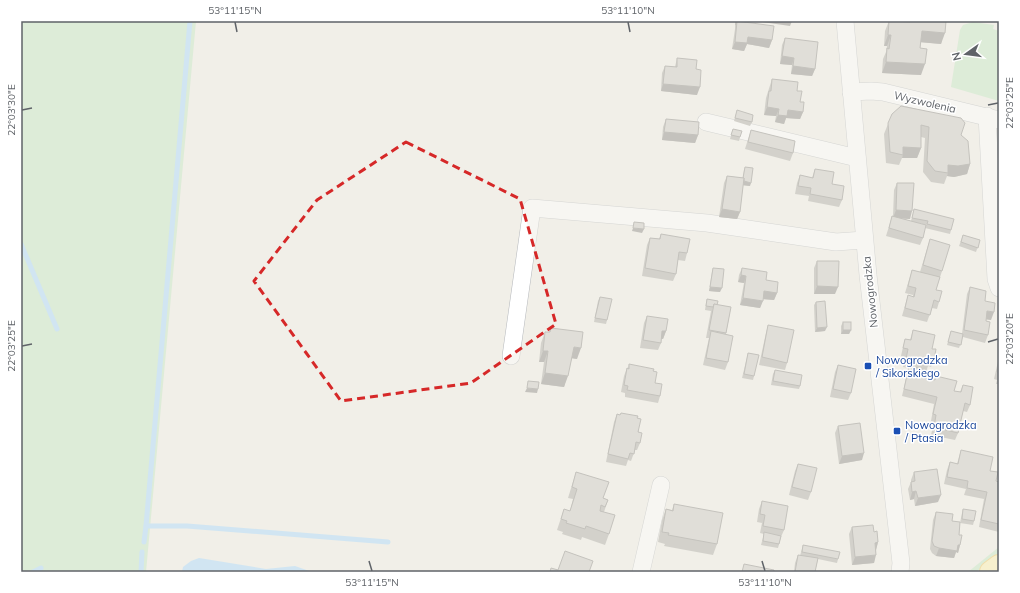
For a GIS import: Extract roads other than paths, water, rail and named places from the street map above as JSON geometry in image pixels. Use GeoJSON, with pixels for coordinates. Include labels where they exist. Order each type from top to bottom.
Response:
{"type":"FeatureCollection","features":[{"type":"Feature","properties":{"kind":"main road"},"geometry":{"type":"LineString","coordinates":[[991,572],[999,566]]}},
{"type":"Feature","properties":{"kind":"street","name":"Nowogrodzka"},"geometry":{"type":"LineString","coordinates":[[844,21],[864,240],[903,569]]}},
{"type":"Feature","properties":{"kind":"street","name":"Wyzwolenia"},"geometry":{"type":"LineString","coordinates":[[851,92],[883,92],[993,118]]}},
{"type":"Feature","properties":{"kind":"street"},"geometry":{"type":"LineString","coordinates":[[993,118],[996,279],[999,288]]}},
{"type":"Feature","properties":{"kind":"street"},"geometry":{"type":"LineString","coordinates":[[706,122],[857,158]]}},
{"type":"Feature","properties":{"kind":"street"},"geometry":{"type":"LineString","coordinates":[[511,356],[532,208],[707,223],[836,242],[864,240]]}},
{"type":"Feature","properties":{"kind":"street"},"geometry":{"type":"LineString","coordinates":[[642,572],[662,485]]}},
{"type":"Feature","properties":{"kind":"water"},"geometry":{"type":"Polygon","coordinates":[[[199,558],[266,569],[295,566],[312,572],[182,572],[183,567],[191,561],[199,558]]]}},
{"type":"Feature","properties":{"kind":"waterway"},"geometry":{"type":"LineString","coordinates":[[144,542],[190,21]]}},
{"type":"Feature","properties":{"kind":"waterway"},"geometry":{"type":"LineString","coordinates":[[21,244],[57,329]]}},
{"type":"Feature","properties":{"kind":"waterway"},"geometry":{"type":"LineString","coordinates":[[146,526],[187,526],[388,542]]}},
{"type":"Feature","properties":{"kind":"waterway"},"geometry":{"type":"LineString","coordinates":[[141,572],[142,552]]}},
{"type":"Feature","properties":{"kind":"waterway"},"geometry":{"type":"LineString","coordinates":[[33,572],[41,568]]}},
{"type":"Feature","properties":{"kind":"place","name":"Nowogrodzka / Sikorskiego"},"geometry":{"type":"Point","coordinates":[868,366]}},
{"type":"Feature","properties":{"kind":"place","name":"Nowogrodzka / Ptasia"},"geometry":{"type":"Point","coordinates":[897,431]}}]}
